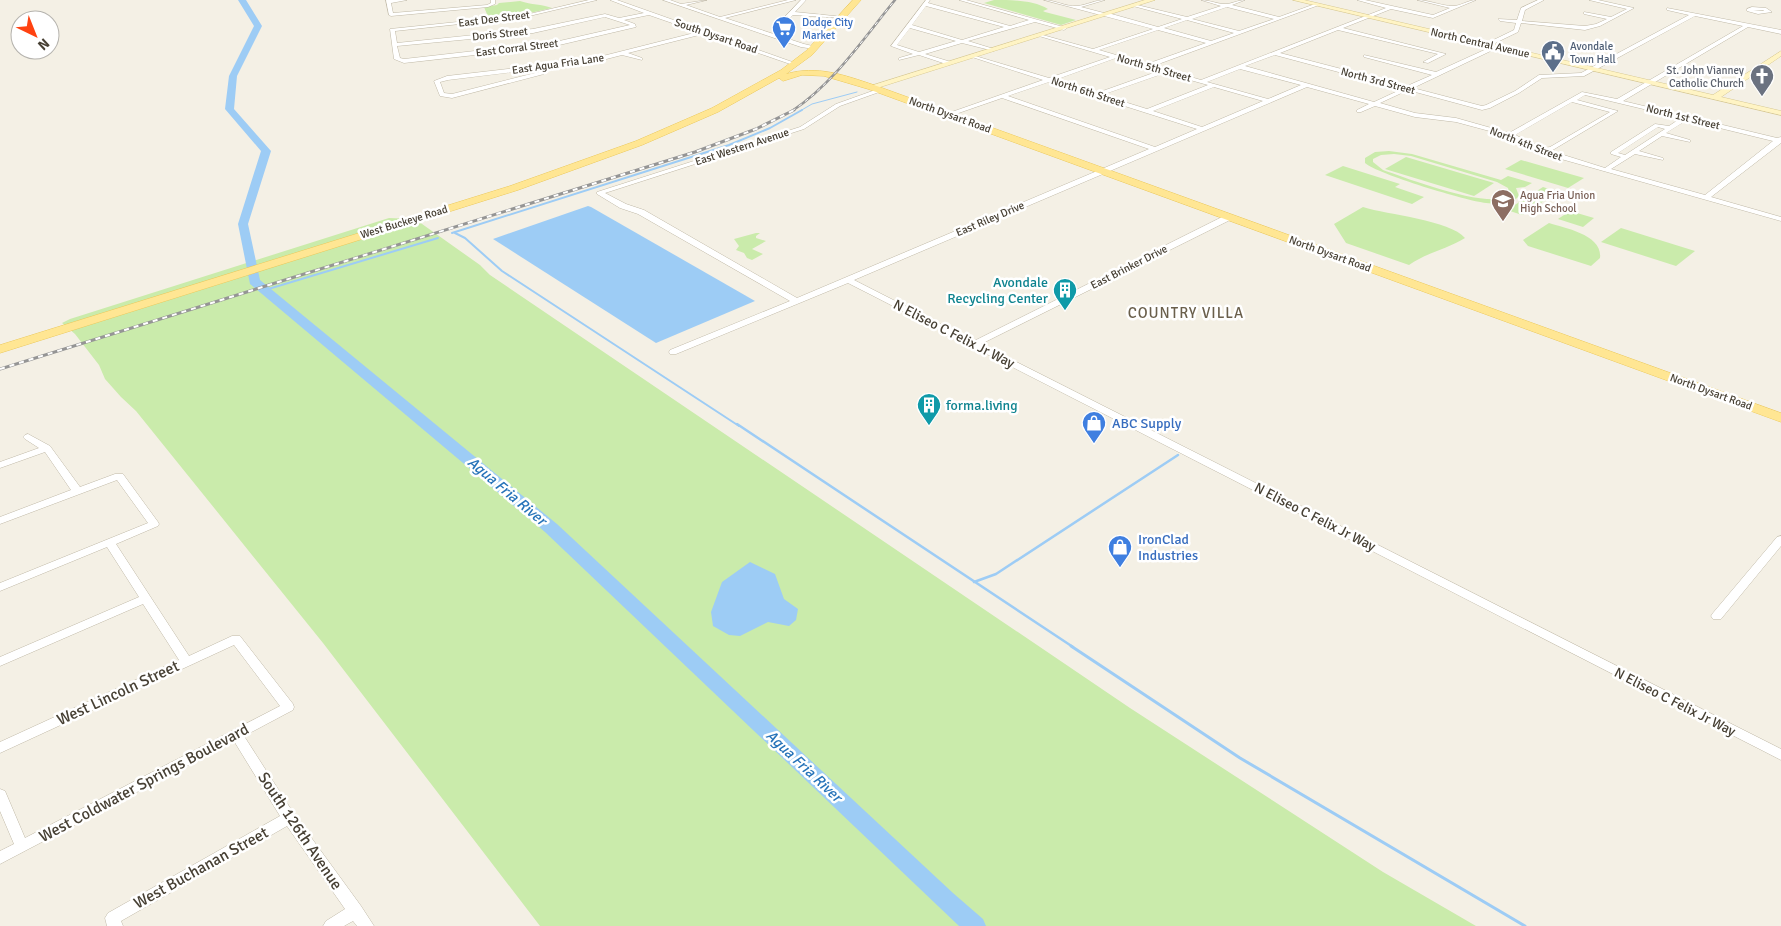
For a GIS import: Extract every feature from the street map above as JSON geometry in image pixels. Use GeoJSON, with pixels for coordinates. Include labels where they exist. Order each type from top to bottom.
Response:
{"type":"FeatureCollection","features":[{"type":"Feature","properties":{"kind":"main road","name":"West Buckeye Road"},"geometry":{"type":"LineString","coordinates":[[0,349],[415,219],[615,153],[696,119],[761,86],[796,64],[857,0]]}},
{"type":"Feature","properties":{"kind":"main road","name":"South Dysart Road"},"geometry":{"type":"LineString","coordinates":[[796,64],[820,73],[875,88]]}},
{"type":"Feature","properties":{"kind":"main road"},"geometry":{"type":"LineString","coordinates":[[761,86],[794,74],[820,73]]}},
{"type":"Feature","properties":{"kind":"main road","name":"North Dysart Road"},"geometry":{"type":"LineString","coordinates":[[875,88],[1781,418]]}},
{"type":"Feature","properties":{"kind":"street"},"geometry":{"type":"LineString","coordinates":[[405,0],[388,1],[391,15],[493,2]]}},
{"type":"Feature","properties":{"kind":"street"},"geometry":{"type":"LineString","coordinates":[[566,0],[577,4]]}},
{"type":"Feature","properties":{"kind":"street","name":"East Dee Street"},"geometry":{"type":"LineString","coordinates":[[394,45],[392,30],[525,16],[595,0]]}},
{"type":"Feature","properties":{"kind":"street","name":"South Dysart Road"},"geometry":{"type":"LineString","coordinates":[[612,0],[796,64]]}},
{"type":"Feature","properties":{"kind":"street"},"geometry":{"type":"LineString","coordinates":[[665,0],[805,46],[814,47]]}},
{"type":"Feature","properties":{"kind":"street"},"geometry":{"type":"LineString","coordinates":[[681,6],[705,0]]}},
{"type":"Feature","properties":{"kind":"street"},"geometry":{"type":"LineString","coordinates":[[720,18],[794,0]]}},
{"type":"Feature","properties":{"kind":"street"},"geometry":{"type":"LineString","coordinates":[[782,23],[804,0]]}},
{"type":"Feature","properties":{"kind":"street"},"geometry":{"type":"LineString","coordinates":[[961,0],[1064,28]]}},
{"type":"Feature","properties":{"kind":"street"},"geometry":{"type":"LineString","coordinates":[[1046,0],[1211,43]]}},
{"type":"Feature","properties":{"kind":"street"},"geometry":{"type":"LineString","coordinates":[[1076,8],[1103,0]]}},
{"type":"Feature","properties":{"kind":"street","name":"East Western Avenue"},"geometry":{"type":"LineString","coordinates":[[796,301],[641,212],[623,206],[599,193],[802,128],[843,102],[875,88],[1152,0]]}},
{"type":"Feature","properties":{"kind":"street"},"geometry":{"type":"LineString","coordinates":[[1203,0],[1279,19]]}},
{"type":"Feature","properties":{"kind":"street"},"geometry":{"type":"LineString","coordinates":[[1094,50],[1243,0]]}},
{"type":"Feature","properties":{"kind":"street","name":"North Central Avenue"},"geometry":{"type":"LineString","coordinates":[[1296,0],[1781,113]]}},
{"type":"Feature","properties":{"kind":"street"},"geometry":{"type":"LineString","coordinates":[[1359,0],[1433,17],[1474,0]]}},
{"type":"Feature","properties":{"kind":"street"},"geometry":{"type":"LineString","coordinates":[[1419,0],[1455,8]]}},
{"type":"Feature","properties":{"kind":"street"},"geometry":{"type":"LineString","coordinates":[[1359,111],[1491,46],[1516,31],[1522,9],[1542,0]]}},
{"type":"Feature","properties":{"kind":"street"},"geometry":{"type":"LineString","coordinates":[[1500,20],[1584,29],[1595,26],[1632,8],[1591,0]]}},
{"type":"Feature","properties":{"kind":"street"},"geometry":{"type":"LineString","coordinates":[[949,63],[894,46],[927,2],[1010,27]]}},
{"type":"Feature","properties":{"kind":"street"},"geometry":{"type":"LineString","coordinates":[[1134,5],[1240,33]]}},
{"type":"Feature","properties":{"kind":"street"},"geometry":{"type":"LineString","coordinates":[[1147,66],[1317,5]]}},
{"type":"Feature","properties":{"kind":"street"},"geometry":{"type":"LineString","coordinates":[[1201,82],[1392,7]]}},
{"type":"Feature","properties":{"kind":"street"},"geometry":{"type":"LineString","coordinates":[[1669,9],[1781,32]]}},
{"type":"Feature","properties":{"kind":"street"},"geometry":{"type":"LineString","coordinates":[[619,20],[649,13]]}},
{"type":"Feature","properties":{"kind":"street"},"geometry":{"type":"LineString","coordinates":[[792,13],[842,17]]}},
{"type":"Feature","properties":{"kind":"street"},"geometry":{"type":"LineString","coordinates":[[1586,13],[1611,18]]}},
{"type":"Feature","properties":{"kind":"street"},"geometry":{"type":"LineString","coordinates":[[1593,69],[1694,14]]}},
{"type":"Feature","properties":{"kind":"street","name":"Doris Street"},"geometry":{"type":"LineString","coordinates":[[394,45],[533,30],[604,15],[619,20]]}},
{"type":"Feature","properties":{"kind":"street","name":"East Corral Street"},"geometry":{"type":"LineString","coordinates":[[394,45],[398,60],[555,44],[634,26],[619,20]]}},
{"type":"Feature","properties":{"kind":"street"},"geometry":{"type":"LineString","coordinates":[[901,59],[1035,20]]}},
{"type":"Feature","properties":{"kind":"street"},"geometry":{"type":"LineString","coordinates":[[1618,101],[1748,25]]}},
{"type":"Feature","properties":{"kind":"street"},"geometry":{"type":"LineString","coordinates":[[909,26],[992,50]]}},
{"type":"Feature","properties":{"kind":"street"},"geometry":{"type":"LineString","coordinates":[[1339,28],[1443,54],[1426,62]]}},
{"type":"Feature","properties":{"kind":"street","name":"East Agua Fria Lane"},"geometry":{"type":"LineString","coordinates":[[542,67],[542,73],[456,95],[445,96],[441,93],[437,81],[440,79],[542,67],[587,62],[703,32]]}},
{"type":"Feature","properties":{"kind":"street","name":"North 5th Street"},"geometry":{"type":"LineString","coordinates":[[1041,35],[1268,101]]}},
{"type":"Feature","properties":{"kind":"street"},"geometry":{"type":"LineString","coordinates":[[623,53],[640,59]]}},
{"type":"Feature","properties":{"kind":"street","name":"North 3rd Street"},"geometry":{"type":"LineString","coordinates":[[1275,53],[1482,108],[1488,107],[1518,92],[1541,76],[1577,76],[1593,69]]}},
{"type":"Feature","properties":{"kind":"street"},"geometry":{"type":"LineString","coordinates":[[1714,98],[1781,53]]}},
{"type":"Feature","properties":{"kind":"street","name":"North 6th Street"},"geometry":{"type":"LineString","coordinates":[[974,56],[1203,129]]}},
{"type":"Feature","properties":{"kind":"street"},"geometry":{"type":"LineString","coordinates":[[1366,56],[1436,74]]}},
{"type":"Feature","properties":{"kind":"street"},"geometry":{"type":"LineString","coordinates":[[948,115],[1115,57]]}},
{"type":"Feature","properties":{"kind":"street","name":"North 4th Street"},"geometry":{"type":"LineString","coordinates":[[1241,67],[1415,115],[1456,120],[1510,135],[1556,156],[1781,219]]}},
{"type":"Feature","properties":{"kind":"street"},"geometry":{"type":"LineString","coordinates":[[1098,95],[1164,71]]}},
{"type":"Feature","properties":{"kind":"street","name":"East Riley Drive"},"geometry":{"type":"LineString","coordinates":[[673,352],[848,280],[1306,85]]}},
{"type":"Feature","properties":{"kind":"street"},"geometry":{"type":"LineString","coordinates":[[1148,111],[1214,86]]}},
{"type":"Feature","properties":{"kind":"street","name":"North 1st Street"},"geometry":{"type":"LineString","coordinates":[[1571,100],[1584,93],[1780,140]]}},
{"type":"Feature","properties":{"kind":"street"},"geometry":{"type":"LineString","coordinates":[[1001,96],[1154,149]]}},
{"type":"Feature","properties":{"kind":"street"},"geometry":{"type":"LineString","coordinates":[[1510,135],[1571,100],[1615,111],[1552,149],[1544,150]]}},
{"type":"Feature","properties":{"kind":"street"},"geometry":{"type":"LineString","coordinates":[[1606,170],[1686,118]]}},
{"type":"Feature","properties":{"kind":"street"},"geometry":{"type":"LineString","coordinates":[[1626,157],[1613,153],[1657,125],[1670,128]]}},
{"type":"Feature","properties":{"kind":"street"},"geometry":{"type":"LineString","coordinates":[[1661,134],[1688,141]]}},
{"type":"Feature","properties":{"kind":"street"},"geometry":{"type":"LineString","coordinates":[[1706,198],[1780,140]]}},
{"type":"Feature","properties":{"kind":"street"},"geometry":{"type":"LineString","coordinates":[[1635,152],[1661,159]]}},
{"type":"Feature","properties":{"kind":"street","name":"East Brinker Drive"},"geometry":{"type":"LineString","coordinates":[[975,344],[1229,217]]}},
{"type":"Feature","properties":{"kind":"street","name":"N Eliseo C Felix Jr Way"},"geometry":{"type":"LineString","coordinates":[[848,280],[1781,755]]}},
{"type":"Feature","properties":{"kind":"street"},"geometry":{"type":"LineString","coordinates":[[28,437],[47,448],[77,491]]}},
{"type":"Feature","properties":{"kind":"street"},"geometry":{"type":"LineString","coordinates":[[0,465],[47,448]]}},
{"type":"Feature","properties":{"kind":"street"},"geometry":{"type":"LineString","coordinates":[[0,521],[119,476],[154,524],[0,587]]}},
{"type":"Feature","properties":{"kind":"street"},"geometry":{"type":"LineString","coordinates":[[1717,616],[1781,539]]}},
{"type":"Feature","properties":{"kind":"street"},"geometry":{"type":"LineString","coordinates":[[109,542],[187,662]]}},
{"type":"Feature","properties":{"kind":"street"},"geometry":{"type":"LineString","coordinates":[[0,662],[146,598]]}},
{"type":"Feature","properties":{"kind":"street","name":"West Lincoln Street"},"geometry":{"type":"LineString","coordinates":[[0,748],[236,639],[288,707]]}},
{"type":"Feature","properties":{"kind":"street","name":"West Coldwater Springs Boulevard"},"geometry":{"type":"LineString","coordinates":[[0,858],[288,707]]}},
{"type":"Feature","properties":{"kind":"street","name":"South 126th Avenue"},"geometry":{"type":"LineString","coordinates":[[236,734],[289,818],[366,926]]}},
{"type":"Feature","properties":{"kind":"street"},"geometry":{"type":"LineString","coordinates":[[0,795],[22,847]]}},
{"type":"Feature","properties":{"kind":"street","name":"West Buchanan Street"},"geometry":{"type":"LineString","coordinates":[[114,922],[289,818]]}},
{"type":"Feature","properties":{"kind":"street"},"geometry":{"type":"LineString","coordinates":[[331,926],[356,911]]}},
{"type":"Feature","properties":{"kind":"green space"},"geometry":{"type":"Polygon","coordinates":[[[994,0],[1022,1],[1036,4],[1048,9],[1043,11],[1045,12],[1076,20],[1061,25],[984,3],[994,0]]]}},
{"type":"Feature","properties":{"kind":"green space"},"geometry":{"type":"Polygon","coordinates":[[[520,1],[552,8],[521,15],[489,19],[484,7],[499,3],[520,1]]]}},
{"type":"Feature","properties":{"kind":"green space"},"geometry":{"type":"Polygon","coordinates":[[[1389,151],[1412,154],[1501,180],[1508,176],[1532,183],[1525,187],[1516,188],[1519,196],[1512,201],[1495,204],[1486,203],[1443,192],[1386,174],[1365,163],[1365,158],[1375,152],[1389,151]],[[1381,155],[1373,159],[1373,162],[1383,170],[1448,192],[1486,199],[1500,199],[1510,195],[1508,188],[1497,182],[1411,156],[1381,155]]]}},
{"type":"Feature","properties":{"kind":"green space"},"geometry":{"type":"Polygon","coordinates":[[[1406,157],[1494,183],[1474,196],[1385,169],[1406,157]]]}},
{"type":"Feature","properties":{"kind":"green space"},"geometry":{"type":"Polygon","coordinates":[[[1521,160],[1584,178],[1568,188],[1505,169],[1521,160]]]}},
{"type":"Feature","properties":{"kind":"green space"},"geometry":{"type":"Polygon","coordinates":[[[1343,166],[1400,184],[1395,187],[1424,197],[1412,204],[1325,175],[1343,166]]]}},
{"type":"Feature","properties":{"kind":"green space"},"geometry":{"type":"Polygon","coordinates":[[[1543,187],[1558,192],[1522,215],[1507,210],[1543,187]]]}},
{"type":"Feature","properties":{"kind":"green space"},"geometry":{"type":"Polygon","coordinates":[[[1363,207],[1433,222],[1457,232],[1465,238],[1422,257],[1409,265],[1346,243],[1334,224],[1363,207]]]}},
{"type":"Feature","properties":{"kind":"green space"},"geometry":{"type":"Polygon","coordinates":[[[1570,211],[1594,218],[1583,227],[1558,219],[1570,211]]]}},
{"type":"Feature","properties":{"kind":"green space"},"geometry":{"type":"Polygon","coordinates":[[[389,218],[415,219],[480,265],[490,275],[1130,708],[1383,872],[1476,926],[540,926],[323,643],[136,411],[105,379],[99,365],[75,334],[62,323],[389,218]]]}},
{"type":"Feature","properties":{"kind":"green space"},"geometry":{"type":"Polygon","coordinates":[[[1549,223],[1573,230],[1589,238],[1596,244],[1600,258],[1591,266],[1528,246],[1523,240],[1549,223]]]}},
{"type":"Feature","properties":{"kind":"green space"},"geometry":{"type":"Polygon","coordinates":[[[1621,228],[1695,251],[1676,266],[1601,242],[1621,228]]]}},
{"type":"Feature","properties":{"kind":"green space"},"geometry":{"type":"Polygon","coordinates":[[[760,233],[756,238],[766,241],[752,249],[763,254],[752,260],[747,258],[744,253],[736,250],[739,246],[734,239],[760,233]]]}},
{"type":"Feature","properties":{"kind":"water"},"geometry":{"type":"Polygon","coordinates":[[[588,206],[755,301],[656,343],[493,239],[588,206]]]}},
{"type":"Feature","properties":{"kind":"water"},"geometry":{"type":"Polygon","coordinates":[[[750,562],[775,574],[784,599],[798,609],[796,620],[789,626],[768,622],[740,636],[729,635],[713,626],[711,612],[722,582],[750,562]]]}},
{"type":"Feature","properties":{"kind":"waterway","name":"Agua Fria River"},"geometry":{"type":"LineString","coordinates":[[242,0],[258,26],[233,76],[229,109],[266,151],[243,224],[254,281],[551,528],[945,900],[975,926]]}},
{"type":"Feature","properties":{"kind":"waterway"},"geometry":{"type":"LineString","coordinates":[[800,111],[812,104],[857,92]]}},
{"type":"Feature","properties":{"kind":"waterway"},"geometry":{"type":"LineString","coordinates":[[452,233],[729,145],[770,128],[802,110]]}},
{"type":"Feature","properties":{"kind":"waterway"},"geometry":{"type":"LineString","coordinates":[[455,233],[465,238],[502,271],[739,426]]}},
{"type":"Feature","properties":{"kind":"waterway"},"geometry":{"type":"LineString","coordinates":[[265,290],[438,238]]}},
{"type":"Feature","properties":{"kind":"waterway"},"geometry":{"type":"LineString","coordinates":[[737,424],[975,582]]}},
{"type":"Feature","properties":{"kind":"waterway"},"geometry":{"type":"LineString","coordinates":[[975,582],[996,574],[1178,455]]}},
{"type":"Feature","properties":{"kind":"waterway"},"geometry":{"type":"LineString","coordinates":[[975,582],[1073,647]]}},
{"type":"Feature","properties":{"kind":"waterway"},"geometry":{"type":"LineString","coordinates":[[1071,646],[1240,758],[1525,926]]}},
{"type":"Feature","properties":{"kind":"railway"},"geometry":{"type":"LineString","coordinates":[[792,111],[835,74],[895,0]]}},
{"type":"Feature","properties":{"kind":"railway"},"geometry":{"type":"LineString","coordinates":[[0,369],[695,152],[756,129],[792,111]]}},
{"type":"Feature","properties":{"kind":"place","name":"Dodge City Market"},"geometry":{"type":"Point","coordinates":[784,49]}},
{"type":"Feature","properties":{"kind":"place","name":"Avondale Town Hall"},"geometry":{"type":"Point","coordinates":[1553,73]}},
{"type":"Feature","properties":{"kind":"place","name":"St. John Vianney Catholic Church"},"geometry":{"type":"Point","coordinates":[1762,97]}},
{"type":"Feature","properties":{"kind":"place","name":"Agua Fria Union High School"},"geometry":{"type":"Point","coordinates":[1503,222]}},
{"type":"Feature","properties":{"kind":"place","name":"Avondale Recycling Center"},"geometry":{"type":"Point","coordinates":[1065,311]}},
{"type":"Feature","properties":{"kind":"place","name":"forma.living"},"geometry":{"type":"Point","coordinates":[929,426]}},
{"type":"Feature","properties":{"kind":"place","name":"ABC Supply"},"geometry":{"type":"Point","coordinates":[1094,444]}},
{"type":"Feature","properties":{"kind":"place","name":"IronClad Industries"},"geometry":{"type":"Point","coordinates":[1120,568]}},
{"type":"Feature","properties":{"kind":"district","name":"COUNTRY VILLA"},"geometry":{"type":"Point","coordinates":[1186,313]}}]}
